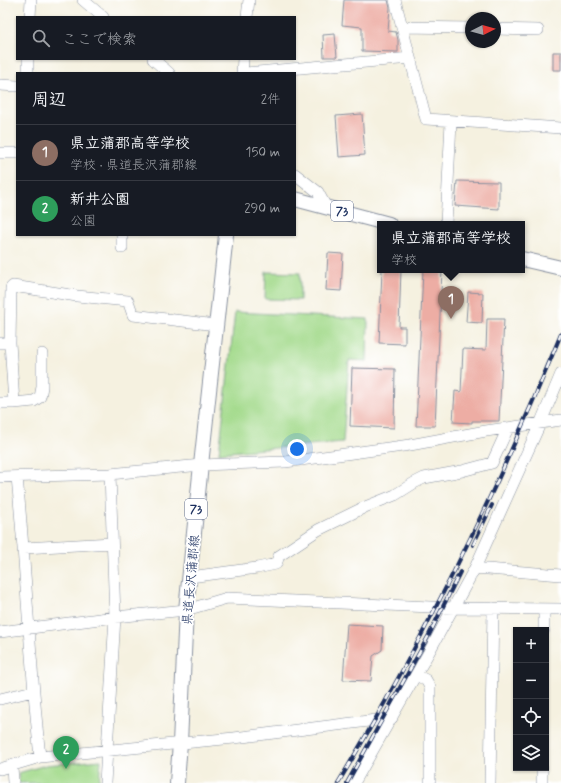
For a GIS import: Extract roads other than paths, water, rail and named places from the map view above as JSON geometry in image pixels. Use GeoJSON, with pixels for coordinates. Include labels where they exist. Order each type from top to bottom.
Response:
{"type":"FeatureCollection","features":[{"type":"Feature","properties":{"kind":"main road","name":"73"},"geometry":{"type":"LineString","coordinates":[[296,199],[378,221]]}},
{"type":"Feature","properties":{"kind":"main road","name":"県道長沢蒲郡線"},"geometry":{"type":"LineString","coordinates":[[177,783],[186,610],[200,465],[226,236]]}},
{"type":"Feature","properties":{"kind":"main road"},"geometry":{"type":"LineString","coordinates":[[525,259],[561,268]]}},
{"type":"Feature","properties":{"kind":"street"},"geometry":{"type":"LineString","coordinates":[[30,16],[31,0]]}},
{"type":"Feature","properties":{"kind":"street"},"geometry":{"type":"LineString","coordinates":[[83,0],[102,16]]}},
{"type":"Feature","properties":{"kind":"street"},"geometry":{"type":"LineString","coordinates":[[247,16],[249,0]]}},
{"type":"Feature","properties":{"kind":"street"},"geometry":{"type":"LineString","coordinates":[[395,0],[426,119],[451,122],[561,128]]}},
{"type":"Feature","properties":{"kind":"street"},"geometry":{"type":"LineString","coordinates":[[402,26],[465,28]]}},
{"type":"Feature","properties":{"kind":"street"},"geometry":{"type":"LineString","coordinates":[[501,29],[538,30]]}},
{"type":"Feature","properties":{"kind":"street"},"geometry":{"type":"LineString","coordinates":[[257,72],[410,58]]}},
{"type":"Feature","properties":{"kind":"street"},"geometry":{"type":"LineString","coordinates":[[28,60],[28,72]]}},
{"type":"Feature","properties":{"kind":"street"},"geometry":{"type":"LineString","coordinates":[[154,60],[168,72]]}},
{"type":"Feature","properties":{"kind":"street"},"geometry":{"type":"LineString","coordinates":[[242,72],[243,60]]}},
{"type":"Feature","properties":{"kind":"street"},"geometry":{"type":"LineString","coordinates":[[0,85],[16,86]]}},
{"type":"Feature","properties":{"kind":"street"},"geometry":{"type":"LineString","coordinates":[[446,221],[451,122]]}},
{"type":"Feature","properties":{"kind":"street"},"geometry":{"type":"LineString","coordinates":[[0,153],[16,153]]}},
{"type":"Feature","properties":{"kind":"street"},"geometry":{"type":"LineString","coordinates":[[296,175],[318,192],[326,207]]}},
{"type":"Feature","properties":{"kind":"street"},"geometry":{"type":"LineString","coordinates":[[122,236],[122,248]]}},
{"type":"Feature","properties":{"kind":"street"},"geometry":{"type":"LineString","coordinates":[[14,403],[5,343],[11,288],[13,286],[77,296],[128,301],[133,315],[216,325]]}},
{"type":"Feature","properties":{"kind":"street"},"geometry":{"type":"LineString","coordinates":[[0,403],[34,402],[40,397],[42,387],[42,354]]}},
{"type":"Feature","properties":{"kind":"street"},"geometry":{"type":"LineString","coordinates":[[354,783],[454,608],[475,568],[561,374]]}},
{"type":"Feature","properties":{"kind":"street"},"geometry":{"type":"LineString","coordinates":[[0,477],[110,474],[200,465],[300,460],[561,420]]}},
{"type":"Feature","properties":{"kind":"street"},"geometry":{"type":"LineString","coordinates":[[190,578],[276,564],[279,556],[318,530],[365,507],[395,495],[424,478],[462,471],[492,462],[508,428]]}},
{"type":"Feature","properties":{"kind":"street"},"geometry":{"type":"LineString","coordinates":[[105,783],[115,617],[110,474]]}},
{"type":"Feature","properties":{"kind":"street"},"geometry":{"type":"LineString","coordinates":[[16,477],[24,548],[33,692],[40,757]]}},
{"type":"Feature","properties":{"kind":"street"},"geometry":{"type":"LineString","coordinates":[[24,548],[112,543]]}},
{"type":"Feature","properties":{"kind":"street"},"geometry":{"type":"LineString","coordinates":[[475,568],[561,575]]}},
{"type":"Feature","properties":{"kind":"street"},"geometry":{"type":"LineString","coordinates":[[0,632],[115,617],[186,610],[227,598],[454,608],[561,609]]}},
{"type":"Feature","properties":{"kind":"street"},"geometry":{"type":"LineString","coordinates":[[490,783],[493,608]]}},
{"type":"Feature","properties":{"kind":"street"},"geometry":{"type":"LineString","coordinates":[[544,609],[544,627]]}},
{"type":"Feature","properties":{"kind":"street"},"geometry":{"type":"LineString","coordinates":[[416,675],[426,680],[430,687],[430,783]]}},
{"type":"Feature","properties":{"kind":"street"},"geometry":{"type":"LineString","coordinates":[[0,699],[33,692]]}},
{"type":"Feature","properties":{"kind":"street"},"geometry":{"type":"LineString","coordinates":[[0,769],[40,757],[180,743],[392,718]]}},
{"type":"Feature","properties":{"kind":"street"},"geometry":{"type":"LineString","coordinates":[[12,766],[13,783]]}},
{"type":"Feature","properties":{"kind":"street"},"geometry":{"type":"LineString","coordinates":[[542,771],[542,783]]}},
{"type":"Feature","properties":{"kind":"railway"},"geometry":{"type":"LineString","coordinates":[[338,783],[370,729],[430,619],[458,563],[512,449],[561,334]]}},
{"type":"Feature","properties":{"kind":"railway"},"geometry":{"type":"LineString","coordinates":[[473,545],[492,505]]}},
{"type":"Feature","properties":{"kind":"railway"},"geometry":{"type":"LineString","coordinates":[[347,783],[429,635],[460,572]]}},
{"type":"Feature","properties":{"kind":"place","name":"県立蒲郡高等学校"},"geometry":{"type":"Point","coordinates":[451,319]}},
{"type":"Feature","properties":{"kind":"place","name":"新井公園"},"geometry":{"type":"Point","coordinates":[66,769]}}]}
